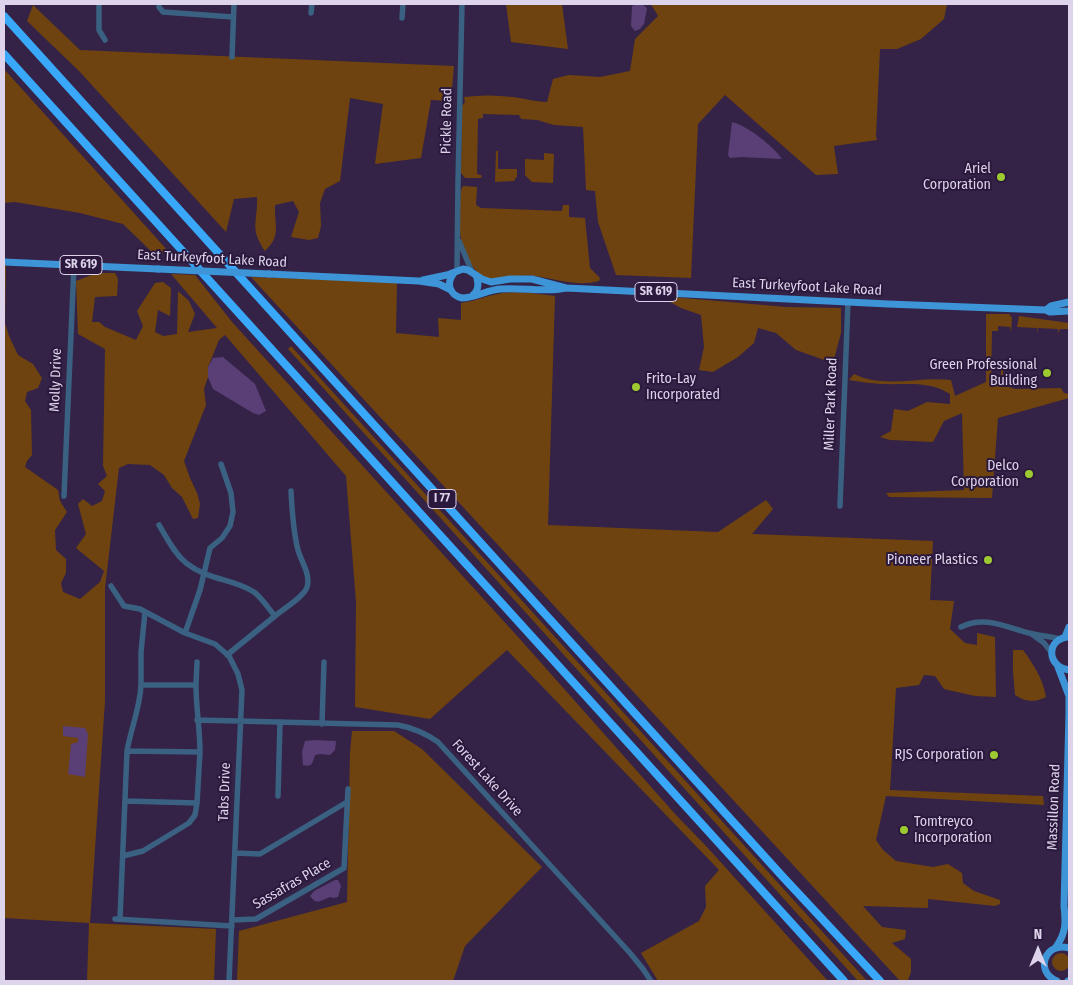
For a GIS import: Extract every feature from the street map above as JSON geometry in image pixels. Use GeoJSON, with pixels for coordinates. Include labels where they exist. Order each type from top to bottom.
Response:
{"type":"FeatureCollection","features":[{"type":"Feature","properties":{"kind":"highway","name":"I 77"},"geometry":{"type":"LineString","coordinates":[[4,16],[783,877],[880,981]]}},
{"type":"Feature","properties":{"kind":"highway","name":"I 77"},"geometry":{"type":"LineString","coordinates":[[4,54],[844,981]]}},
{"type":"Feature","properties":{"kind":"main road","name":"East Turkeyfoot Lake Road"},"geometry":{"type":"LineString","coordinates":[[4,262],[419,281],[439,284],[451,290]]}},
{"type":"Feature","properties":{"kind":"main road"},"geometry":{"type":"LineString","coordinates":[[463,269],[474,274],[478,289],[467,298],[457,297],[451,290],[450,281],[456,272],[463,269]]}},
{"type":"Feature","properties":{"kind":"main road","name":"East Turkeyfoot Lake Road"},"geometry":{"type":"LineString","coordinates":[[419,281],[456,272]]}},
{"type":"Feature","properties":{"kind":"main road","name":"East Turkeyfoot Lake Road"},"geometry":{"type":"LineString","coordinates":[[474,274],[491,282],[510,279],[532,279],[566,288],[1046,310],[1050,312],[1066,311]]}},
{"type":"Feature","properties":{"kind":"main road","name":"East Turkeyfoot Lake Road"},"geometry":{"type":"LineString","coordinates":[[471,296],[497,289],[515,288],[555,291],[566,288]]}},
{"type":"Feature","properties":{"kind":"main road","name":"East Turkeyfoot Lake Road"},"geometry":{"type":"LineString","coordinates":[[1046,310],[1051,306],[1069,302]]}},
{"type":"Feature","properties":{"kind":"main road"},"geometry":{"type":"LineString","coordinates":[[1066,311],[1069,317]]}},
{"type":"Feature","properties":{"kind":"main road"},"geometry":{"type":"LineString","coordinates":[[1052,653],[1056,643],[1064,638],[1069,627]]}},
{"type":"Feature","properties":{"kind":"main road","name":"Massillon Road"},"geometry":{"type":"LineString","coordinates":[[1050,979],[1045,971],[1045,960],[1047,954],[1056,947],[1065,931],[1066,924],[1064,906],[1069,714],[1069,696],[1052,653]]}},
{"type":"Feature","properties":{"kind":"main road"},"geometry":{"type":"LineString","coordinates":[[1058,667],[1069,670]]}},
{"type":"Feature","properties":{"kind":"main road"},"geometry":{"type":"LineString","coordinates":[[1056,947],[1069,948]]}},
{"type":"Feature","properties":{"kind":"main road"},"geometry":{"type":"LineString","coordinates":[[1050,979],[1057,981]]}},
{"type":"Feature","properties":{"kind":"street"},"geometry":{"type":"LineString","coordinates":[[98,4],[99,30],[105,40]]}},
{"type":"Feature","properties":{"kind":"street"},"geometry":{"type":"LineString","coordinates":[[232,57],[234,4]]}},
{"type":"Feature","properties":{"kind":"street"},"geometry":{"type":"LineString","coordinates":[[311,13],[312,4]]}},
{"type":"Feature","properties":{"kind":"street"},"geometry":{"type":"LineString","coordinates":[[402,18],[403,4]]}},
{"type":"Feature","properties":{"kind":"street","name":"Pickle Road"},"geometry":{"type":"LineString","coordinates":[[456,272],[462,4]]}},
{"type":"Feature","properties":{"kind":"street"},"geometry":{"type":"LineString","coordinates":[[159,7],[163,12],[233,17]]}},
{"type":"Feature","properties":{"kind":"street","name":"Pickle Road"},"geometry":{"type":"LineString","coordinates":[[458,239],[474,274]]}},
{"type":"Feature","properties":{"kind":"street","name":"Molly Drive"},"geometry":{"type":"LineString","coordinates":[[64,496],[74,265]]}},
{"type":"Feature","properties":{"kind":"street","name":"Miller Park Road"},"geometry":{"type":"LineString","coordinates":[[840,506],[848,302]]}},
{"type":"Feature","properties":{"kind":"street"},"geometry":{"type":"LineString","coordinates":[[185,633],[204,574],[210,548],[222,538],[230,526],[233,512],[230,493],[221,464]]}},
{"type":"Feature","properties":{"kind":"street"},"geometry":{"type":"LineString","coordinates":[[227,655],[304,593],[308,586],[308,579],[294,532],[290,491]]}},
{"type":"Feature","properties":{"kind":"street"},"geometry":{"type":"LineString","coordinates":[[160,525],[176,553],[187,563],[204,574],[246,588],[256,594],[275,616]]}},
{"type":"Feature","properties":{"kind":"street","name":"Tabs Drive"},"geometry":{"type":"LineString","coordinates":[[110,586],[124,606],[140,609],[185,633],[215,644],[227,655],[238,674],[242,690],[229,981]]}},
{"type":"Feature","properties":{"kind":"street"},"geometry":{"type":"LineString","coordinates":[[145,612],[140,652],[140,700],[127,751],[123,856],[117,919],[232,923]]}},
{"type":"Feature","properties":{"kind":"street"},"geometry":{"type":"LineString","coordinates":[[961,627],[971,622],[988,622],[1031,634],[1064,638]]}},
{"type":"Feature","properties":{"kind":"street"},"geometry":{"type":"LineString","coordinates":[[1031,634],[1044,643],[1052,653]]}},
{"type":"Feature","properties":{"kind":"street"},"geometry":{"type":"LineString","coordinates":[[123,856],[143,851],[189,823],[195,815],[200,752],[200,728],[197,720],[197,662]]}},
{"type":"Feature","properties":{"kind":"street"},"geometry":{"type":"LineString","coordinates":[[322,724],[324,662]]}},
{"type":"Feature","properties":{"kind":"street"},"geometry":{"type":"LineString","coordinates":[[141,685],[196,685]]}},
{"type":"Feature","properties":{"kind":"street","name":"Forest Lake Drive"},"geometry":{"type":"LineString","coordinates":[[197,720],[398,725],[412,727],[433,738],[630,953],[651,981]]}},
{"type":"Feature","properties":{"kind":"street"},"geometry":{"type":"LineString","coordinates":[[278,796],[280,722]]}},
{"type":"Feature","properties":{"kind":"street"},"geometry":{"type":"LineString","coordinates":[[127,751],[200,752]]}},
{"type":"Feature","properties":{"kind":"street","name":"Sassafras Place"},"geometry":{"type":"LineString","coordinates":[[232,923],[256,919],[344,868],[348,788]]}},
{"type":"Feature","properties":{"kind":"street"},"geometry":{"type":"LineString","coordinates":[[125,801],[197,803]]}},
{"type":"Feature","properties":{"kind":"street"},"geometry":{"type":"LineString","coordinates":[[235,853],[260,854],[347,802]]}},
{"type":"Feature","properties":{"kind":"shaded area"},"geometry":{"type":"Polygon","coordinates":[[[506,4],[562,4],[568,49],[511,42],[506,4]]]}},
{"type":"Feature","properties":{"kind":"shaded area"},"geometry":{"type":"Polygon","coordinates":[[[642,4],[647,8],[644,24],[635,31],[631,26],[632,6],[642,4]]]}},
{"type":"Feature","properties":{"kind":"shaded area"},"geometry":{"type":"Polygon","coordinates":[[[651,4],[947,4],[944,19],[921,39],[897,49],[880,49],[877,140],[834,146],[838,174],[816,175],[725,95],[698,124],[691,278],[616,275],[598,222],[595,191],[586,190],[583,127],[554,125],[537,120],[521,119],[519,115],[483,114],[483,118],[478,119],[477,174],[482,177],[465,178],[461,173],[462,106],[465,102],[464,97],[500,96],[547,102],[553,79],[569,75],[600,77],[630,71],[635,39],[658,16],[651,4]]]}},
{"type":"Feature","properties":{"kind":"shaded area"},"geometry":{"type":"Polygon","coordinates":[[[33,5],[80,50],[454,66],[451,101],[431,100],[421,158],[375,164],[383,104],[350,98],[340,181],[325,189],[320,203],[321,226],[318,238],[309,240],[291,237],[299,212],[293,201],[275,205],[276,230],[274,240],[265,251],[257,236],[255,225],[257,197],[234,199],[226,232],[79,71],[27,21],[33,5]]]}},
{"type":"Feature","properties":{"kind":"shaded area"},"geometry":{"type":"Polygon","coordinates":[[[4,69],[169,252],[155,255],[123,224],[80,213],[15,202],[4,203],[4,69]]]}},
{"type":"Feature","properties":{"kind":"shaded area"},"geometry":{"type":"Polygon","coordinates":[[[732,122],[760,137],[782,159],[730,158],[728,155],[732,122]]]}},
{"type":"Feature","properties":{"kind":"shaded area"},"geometry":{"type":"Polygon","coordinates":[[[496,151],[498,151],[498,169],[517,169],[517,176],[514,181],[495,182],[496,151]]]}},
{"type":"Feature","properties":{"kind":"shaded area"},"geometry":{"type":"Polygon","coordinates":[[[544,153],[554,154],[553,183],[532,182],[525,175],[525,159],[544,160],[544,153]]]}},
{"type":"Feature","properties":{"kind":"shaded area"},"geometry":{"type":"Polygon","coordinates":[[[463,186],[477,187],[476,205],[481,208],[562,211],[563,205],[569,205],[569,217],[585,218],[590,268],[600,278],[599,281],[575,283],[535,276],[493,279],[478,273],[472,266],[464,249],[460,232],[461,190],[463,186]]]}},
{"type":"Feature","properties":{"kind":"shaded area"},"geometry":{"type":"Polygon","coordinates":[[[4,265],[6,265],[5,323],[9,336],[18,355],[33,364],[42,378],[38,388],[27,392],[25,401],[31,410],[32,455],[25,467],[58,490],[60,501],[67,512],[55,530],[56,550],[66,559],[66,573],[61,583],[63,592],[80,599],[100,582],[104,571],[76,548],[86,534],[78,504],[83,499],[92,506],[102,501],[105,491],[98,484],[107,476],[103,466],[105,349],[78,334],[76,281],[97,273],[115,273],[118,279],[117,296],[95,297],[92,322],[99,322],[105,327],[136,340],[143,326],[137,311],[155,283],[163,282],[171,288],[170,316],[158,310],[155,332],[163,336],[177,334],[178,291],[189,301],[195,314],[188,332],[217,328],[171,274],[195,275],[232,322],[828,981],[658,981],[641,953],[699,921],[706,907],[705,886],[719,870],[507,650],[430,719],[355,707],[356,602],[346,476],[225,335],[219,340],[208,367],[208,377],[204,389],[206,405],[184,461],[200,504],[198,518],[193,519],[182,497],[172,488],[164,475],[150,465],[128,464],[119,468],[105,588],[105,701],[90,923],[216,929],[214,981],[87,981],[89,923],[4,918],[4,265]]]}},
{"type":"Feature","properties":{"kind":"shaded area"},"geometry":{"type":"Polygon","coordinates":[[[251,277],[397,282],[396,333],[439,337],[438,318],[461,320],[461,303],[509,292],[555,296],[548,525],[718,532],[766,500],[773,509],[752,534],[933,541],[930,600],[954,601],[950,629],[965,643],[977,645],[977,633],[995,637],[996,697],[975,696],[944,689],[935,676],[924,675],[919,685],[896,688],[890,790],[1043,796],[1044,805],[886,796],[876,840],[883,850],[896,861],[933,867],[948,864],[962,873],[963,883],[974,891],[1000,900],[1000,904],[995,906],[928,899],[928,908],[863,906],[882,927],[906,930],[905,939],[892,943],[911,959],[911,972],[908,980],[900,981],[251,277]]]}},
{"type":"Feature","properties":{"kind":"shaded area"},"geometry":{"type":"Polygon","coordinates":[[[672,297],[786,307],[841,308],[841,333],[833,363],[796,350],[776,333],[758,328],[754,343],[738,357],[713,372],[699,370],[704,347],[701,315],[681,308],[665,299],[672,297]]]}},
{"type":"Feature","properties":{"kind":"shaded area"},"geometry":{"type":"Polygon","coordinates":[[[986,314],[1009,314],[1012,318],[1011,332],[1010,327],[998,326],[998,331],[992,331],[991,383],[1001,382],[1001,369],[1003,369],[1003,385],[1015,389],[1061,388],[1064,393],[1069,394],[1069,398],[998,418],[992,498],[889,497],[886,493],[964,490],[962,413],[944,421],[933,442],[890,440],[880,437],[891,431],[894,409],[908,411],[927,402],[950,404],[950,394],[925,385],[881,384],[849,380],[854,374],[878,381],[951,380],[955,396],[986,382],[986,314]]]}},
{"type":"Feature","properties":{"kind":"shaded area"},"geometry":{"type":"Polygon","coordinates":[[[1019,316],[1069,323],[1069,329],[1060,329],[1058,333],[1058,329],[1038,328],[1038,333],[1037,328],[1017,327],[1019,316]]]}},
{"type":"Feature","properties":{"kind":"shaded area"},"geometry":{"type":"Polygon","coordinates":[[[291,346],[867,981],[858,981],[288,349],[291,346]]]}},
{"type":"Feature","properties":{"kind":"shaded area"},"geometry":{"type":"Polygon","coordinates":[[[223,357],[255,384],[266,411],[259,415],[253,413],[213,389],[208,377],[208,367],[213,358],[223,357]]]}},
{"type":"Feature","properties":{"kind":"shaded area"},"geometry":{"type":"Polygon","coordinates":[[[1013,650],[1023,650],[1040,678],[1046,697],[1030,701],[1015,695],[1013,650]]]}},
{"type":"Feature","properties":{"kind":"shaded area"},"geometry":{"type":"Polygon","coordinates":[[[63,726],[85,728],[88,734],[85,777],[68,774],[71,744],[78,742],[78,738],[63,736],[63,726]]]}},
{"type":"Feature","properties":{"kind":"shaded area"},"geometry":{"type":"Polygon","coordinates":[[[352,731],[394,731],[422,749],[542,867],[465,946],[453,981],[237,981],[239,931],[347,902],[352,731]]]}},
{"type":"Feature","properties":{"kind":"shaded area"},"geometry":{"type":"Polygon","coordinates":[[[305,741],[336,741],[335,750],[330,755],[315,755],[310,765],[303,765],[302,752],[305,741]]]}},
{"type":"Feature","properties":{"kind":"shaded area"},"geometry":{"type":"Polygon","coordinates":[[[338,880],[341,886],[338,897],[330,897],[317,902],[312,899],[310,896],[314,891],[338,880]]]}},
{"type":"Feature","properties":{"kind":"shaded area"},"geometry":{"type":"Polygon","coordinates":[[[1057,953],[1065,953],[1070,958],[1068,969],[1057,971],[1052,966],[1052,958],[1057,953]]]}},
{"type":"Feature","properties":{"kind":"place","name":"Ariel Corporation"},"geometry":{"type":"Point","coordinates":[1001,177]}},
{"type":"Feature","properties":{"kind":"place","name":"Green Professional Building"},"geometry":{"type":"Point","coordinates":[1047,373]}},
{"type":"Feature","properties":{"kind":"place","name":"Frito-Lay Incorporated"},"geometry":{"type":"Point","coordinates":[636,387]}},
{"type":"Feature","properties":{"kind":"place","name":"Delco Corporation"},"geometry":{"type":"Point","coordinates":[1029,474]}},
{"type":"Feature","properties":{"kind":"place","name":"Pioneer Plastics"},"geometry":{"type":"Point","coordinates":[988,560]}},
{"type":"Feature","properties":{"kind":"place","name":"RJS Corporation"},"geometry":{"type":"Point","coordinates":[994,755]}},
{"type":"Feature","properties":{"kind":"place","name":"Tomtreyco Incorporation"},"geometry":{"type":"Point","coordinates":[904,830]}}]}
